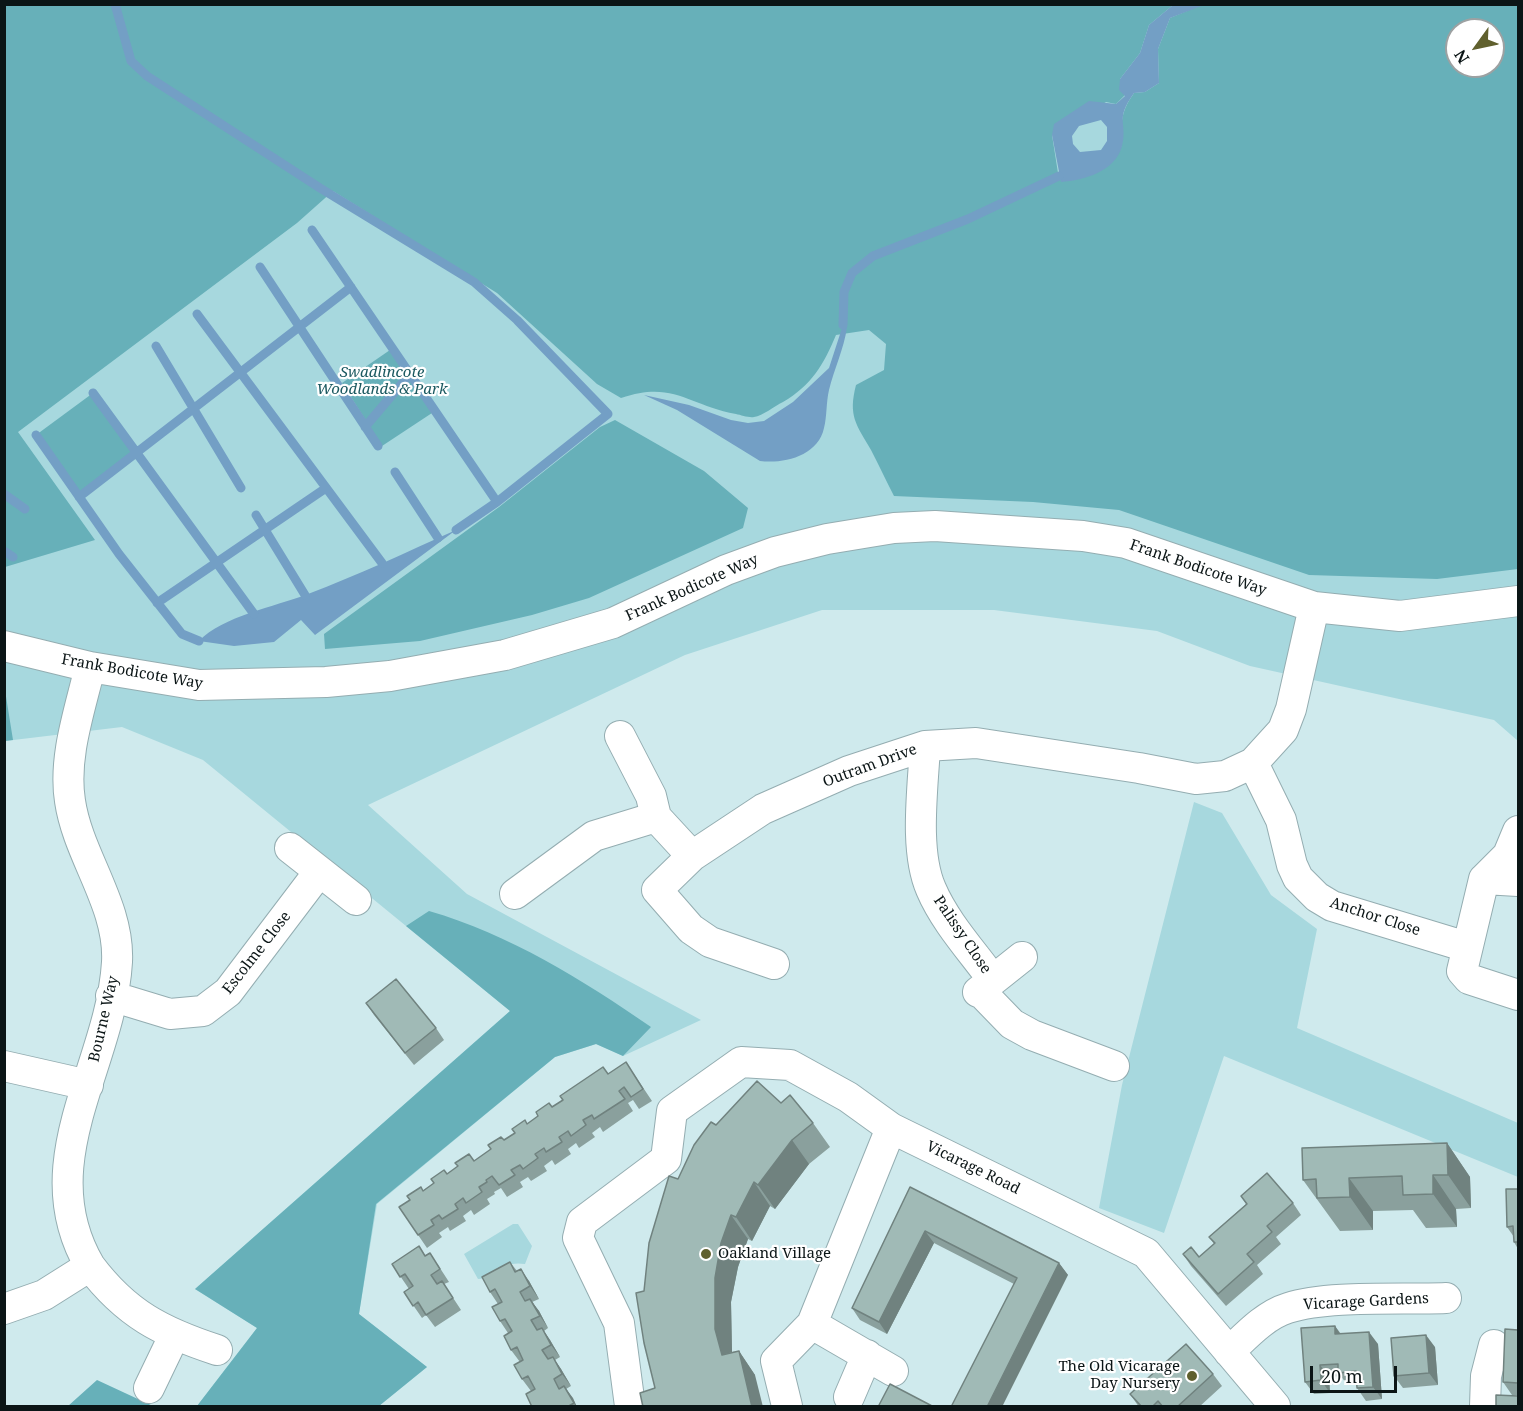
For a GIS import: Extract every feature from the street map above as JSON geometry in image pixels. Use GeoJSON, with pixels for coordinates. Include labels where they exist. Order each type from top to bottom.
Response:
{"type":"FeatureCollection","features":[{"type":"Feature","properties":{"kind":"street","name":"Frank Bodicote Way"},"geometry":{"type":"LineString","coordinates":[[4,646],[90,667],[199,685],[337,681],[454,666],[504,655],[613,623],[717,574],[775,552],[827,539],[915,527],[980,528],[1126,543],[1314,607],[1400,616],[1518,601]]}},
{"type":"Feature","properties":{"kind":"street"},"geometry":{"type":"LineString","coordinates":[[1253,763],[1283,730],[1291,709],[1314,607]]}},
{"type":"Feature","properties":{"kind":"street","name":"Bourne Way"},"geometry":{"type":"LineString","coordinates":[[90,667],[73,743],[69,787],[75,822],[102,891],[116,940],[117,962],[111,996],[71,1142],[68,1198],[72,1224],[79,1247],[104,1284],[153,1325],[174,1336],[217,1350]]}},
{"type":"Feature","properties":{"kind":"street"},"geometry":{"type":"LineString","coordinates":[[620,736],[651,795],[656,817],[692,856]]}},
{"type":"Feature","properties":{"kind":"street","name":"Outram Drive"},"geometry":{"type":"LineString","coordinates":[[774,964],[710,942],[691,929],[657,890],[692,856],[763,809],[798,792],[849,771],[924,746],[976,743],[1139,768],[1196,780],[1225,776],[1253,763]]}},
{"type":"Feature","properties":{"kind":"street","name":"Palissy Close"},"geometry":{"type":"LineString","coordinates":[[924,746],[922,830],[924,863],[930,887],[980,991],[1022,957]]}},
{"type":"Feature","properties":{"kind":"street","name":"Anchor Close"},"geometry":{"type":"LineString","coordinates":[[1253,763],[1281,820],[1292,865],[1298,878],[1317,897],[1332,906],[1464,959],[1469,979],[1518,995]]}},
{"type":"Feature","properties":{"kind":"street"},"geometry":{"type":"LineString","coordinates":[[515,894],[594,836],[656,817]]}},
{"type":"Feature","properties":{"kind":"street"},"geometry":{"type":"LineString","coordinates":[[1464,959],[1484,879],[1509,855],[1518,831]]}},
{"type":"Feature","properties":{"kind":"street"},"geometry":{"type":"LineString","coordinates":[[290,848],[356,900]]}},
{"type":"Feature","properties":{"kind":"street","name":"Escolme Close"},"geometry":{"type":"LineString","coordinates":[[111,996],[170,1014],[203,1011],[228,992],[320,872]]}},
{"type":"Feature","properties":{"kind":"street"},"geometry":{"type":"LineString","coordinates":[[1484,879],[1518,881]]}},
{"type":"Feature","properties":{"kind":"street"},"geometry":{"type":"LineString","coordinates":[[980,991],[1012,1024],[1032,1035],[1114,1066]]}},
{"type":"Feature","properties":{"kind":"street","name":"Vicarage Road"},"geometry":{"type":"LineString","coordinates":[[630,1407],[619,1323],[578,1238],[582,1222],[666,1159],[672,1111],[741,1062],[790,1065],[848,1097],[891,1128],[1146,1253],[1275,1407]]}},
{"type":"Feature","properties":{"kind":"street"},"geometry":{"type":"LineString","coordinates":[[4,1066],[88,1085]]}},
{"type":"Feature","properties":{"kind":"street"},"geometry":{"type":"LineString","coordinates":[[787,1407],[776,1361],[812,1324],[891,1128]]}},
{"type":"Feature","properties":{"kind":"street"},"geometry":{"type":"LineString","coordinates":[[4,1309],[44,1295],[90,1266]]}},
{"type":"Feature","properties":{"kind":"street","name":"Vicarage Gardens"},"geometry":{"type":"LineString","coordinates":[[1229,1352],[1259,1324],[1287,1308],[1318,1302],[1446,1298]]}},
{"type":"Feature","properties":{"kind":"street"},"geometry":{"type":"LineString","coordinates":[[812,1324],[893,1371]]}},
{"type":"Feature","properties":{"kind":"street"},"geometry":{"type":"LineString","coordinates":[[149,1388],[174,1336]]}},
{"type":"Feature","properties":{"kind":"street"},"geometry":{"type":"LineString","coordinates":[[1485,1407],[1486,1376],[1494,1345]]}},
{"type":"Feature","properties":{"kind":"street"},"geometry":{"type":"LineString","coordinates":[[849,1397],[867,1355]]}},
{"type":"Feature","properties":{"kind":"green space"},"geometry":{"type":"Polygon","coordinates":[[[1204,4],[1518,5],[1518,569],[1437,579],[1309,575],[1119,510],[1033,502],[894,496],[853,412],[856,385],[884,370],[886,344],[869,330],[836,335],[827,355],[809,381],[793,396],[757,416],[747,417],[719,410],[668,393],[639,393],[621,398],[597,384],[497,293],[333,191],[297,223],[18,432],[95,540],[5,567],[5,5],[1173,5],[1149,25],[1140,53],[1120,79],[1120,90],[1125,95],[1116,104],[1106,102],[1052,135],[1058,173],[1122,146],[1122,118],[1129,100],[1134,93],[1145,92],[1159,83],[1158,49],[1170,18],[1204,4]]]}},
{"type":"Feature","properties":{"kind":"green space","name":"Swadlincote Woodlands & Park"},"geometry":{"type":"Polygon","coordinates":[[[4,5],[1518,5],[1518,741],[1494,720],[1250,666],[1157,631],[994,610],[822,610],[685,655],[368,805],[467,894],[701,1020],[623,1056],[596,1044],[555,1057],[377,1204],[359,1314],[427,1367],[379,1406],[197,1406],[257,1328],[195,1289],[510,1011],[203,760],[122,727],[5,741],[4,5]]]}},
{"type":"Feature","properties":{"kind":"green space"},"geometry":{"type":"Polygon","coordinates":[[[390,350],[432,413],[382,446],[342,383],[390,350]]]}},
{"type":"Feature","properties":{"kind":"green space"},"geometry":{"type":"Polygon","coordinates":[[[93,393],[137,453],[79,497],[36,435],[93,393]]]}},
{"type":"Feature","properties":{"kind":"green space"},"geometry":{"type":"Polygon","coordinates":[[[615,420],[704,471],[748,508],[743,528],[589,598],[532,615],[420,641],[325,649],[324,634],[499,507],[600,427],[615,420]]]}},
{"type":"Feature","properties":{"kind":"green space"},"geometry":{"type":"Polygon","coordinates":[[[4,684],[13,740],[5,741],[4,741],[4,684]]]}},
{"type":"Feature","properties":{"kind":"green space"},"geometry":{"type":"Polygon","coordinates":[[[1194,802],[1222,813],[1271,895],[1317,929],[1297,1028],[1518,1123],[1518,1177],[1224,1056],[1164,1233],[1099,1208],[1122,1085],[1194,802]]]}},
{"type":"Feature","properties":{"kind":"green space"},"geometry":{"type":"Polygon","coordinates":[[[429,911],[488,932],[516,945],[599,992],[651,1027],[623,1056],[596,1044],[555,1057],[376,1204],[359,1314],[427,1367],[379,1406],[197,1406],[257,1328],[195,1289],[510,1011],[406,926],[429,911]]]}},
{"type":"Feature","properties":{"kind":"green space"},"geometry":{"type":"Polygon","coordinates":[[[513,1224],[518,1224],[532,1246],[525,1264],[510,1264],[485,1278],[478,1279],[464,1254],[513,1224]]]}},
{"type":"Feature","properties":{"kind":"green space"},"geometry":{"type":"Polygon","coordinates":[[[97,1380],[153,1406],[68,1406],[97,1380]]]}},
{"type":"Feature","properties":{"kind":"shaded area"},"geometry":{"type":"Polygon","coordinates":[[[1173,5],[1204,5],[1170,18],[1158,49],[1159,83],[1145,92],[1134,93],[1128,102],[1123,116],[1122,146],[1113,162],[1089,177],[1061,182],[1052,135],[1054,124],[1089,101],[1116,104],[1125,96],[1119,90],[1120,79],[1140,53],[1149,25],[1173,5]],[[1101,120],[1079,126],[1072,136],[1073,144],[1080,152],[1101,150],[1107,141],[1107,127],[1101,120]]]}},
{"type":"Feature","properties":{"kind":"shaded area"},"geometry":{"type":"Polygon","coordinates":[[[843,325],[847,327],[846,335],[829,390],[821,438],[807,452],[799,456],[779,461],[760,461],[677,410],[644,395],[689,405],[731,420],[748,423],[764,421],[793,402],[829,368],[843,325]]]}},
{"type":"Feature","properties":{"kind":"shaded area"},"geometry":{"type":"Polygon","coordinates":[[[456,530],[315,635],[301,620],[274,642],[234,646],[199,641],[221,625],[327,587],[456,530]]]}},
{"type":"Feature","properties":{"kind":"building"},"geometry":{"type":"Polygon","coordinates":[[[396,979],[436,1028],[405,1053],[366,1003],[396,979]]]}},
{"type":"Feature","properties":{"kind":"building"},"geometry":{"type":"Polygon","coordinates":[[[626,1062],[643,1089],[631,1097],[624,1087],[619,1091],[625,1099],[594,1119],[592,1115],[583,1120],[586,1125],[571,1136],[568,1131],[559,1137],[562,1142],[546,1152],[544,1148],[535,1154],[538,1158],[523,1169],[520,1165],[511,1170],[515,1175],[499,1185],[492,1176],[479,1187],[482,1192],[466,1203],[463,1198],[455,1204],[458,1209],[442,1219],[439,1215],[431,1220],[434,1225],[418,1235],[399,1207],[410,1200],[407,1196],[421,1187],[423,1191],[434,1183],[431,1179],[444,1170],[447,1174],[458,1166],[455,1163],[469,1154],[474,1161],[491,1149],[488,1145],[501,1137],[504,1140],[515,1133],[512,1129],[525,1120],[527,1124],[538,1116],[536,1112],[549,1103],[552,1107],[563,1100],[560,1096],[603,1067],[608,1074],[626,1062]]]}},
{"type":"Feature","properties":{"kind":"building","name":"Oakland Village"},"geometry":{"type":"Polygon","coordinates":[[[757,1081],[781,1103],[790,1095],[813,1123],[792,1140],[758,1185],[754,1182],[736,1217],[731,1215],[721,1243],[715,1278],[715,1329],[722,1355],[739,1351],[752,1407],[643,1407],[640,1393],[655,1388],[644,1343],[636,1293],[644,1291],[649,1243],[669,1176],[678,1179],[694,1145],[711,1122],[716,1125],[757,1081]]]}},
{"type":"Feature","properties":{"kind":"building"},"geometry":{"type":"Polygon","coordinates":[[[1447,1143],[1448,1175],[1433,1175],[1433,1194],[1403,1195],[1402,1176],[1349,1178],[1350,1197],[1317,1198],[1316,1179],[1303,1180],[1302,1148],[1447,1143]]]}},
{"type":"Feature","properties":{"kind":"building"},"geometry":{"type":"Polygon","coordinates":[[[1267,1173],[1293,1203],[1267,1226],[1272,1232],[1247,1254],[1254,1262],[1218,1294],[1183,1254],[1191,1247],[1199,1257],[1215,1243],[1209,1237],[1247,1204],[1241,1196],[1267,1173]]]}},
{"type":"Feature","properties":{"kind":"building"},"geometry":{"type":"Polygon","coordinates":[[[910,1187],[1059,1263],[987,1407],[951,1407],[1017,1278],[925,1231],[879,1322],[852,1308],[910,1187]]]}},
{"type":"Feature","properties":{"kind":"building"},"geometry":{"type":"Polygon","coordinates":[[[1506,1189],[1518,1189],[1518,1242],[1514,1242],[1513,1226],[1507,1227],[1506,1189]]]}},
{"type":"Feature","properties":{"kind":"building"},"geometry":{"type":"Polygon","coordinates":[[[419,1246],[425,1256],[430,1253],[440,1269],[431,1275],[437,1284],[442,1281],[453,1298],[426,1315],[418,1302],[413,1306],[404,1292],[413,1286],[405,1274],[400,1277],[392,1264],[419,1246]]]}},
{"type":"Feature","properties":{"kind":"building"},"geometry":{"type":"Polygon","coordinates":[[[510,1262],[515,1272],[521,1269],[530,1286],[520,1292],[525,1301],[530,1299],[540,1316],[531,1320],[537,1330],[542,1328],[551,1345],[542,1350],[548,1359],[553,1357],[562,1374],[554,1379],[559,1389],[564,1386],[574,1403],[567,1407],[532,1407],[526,1394],[535,1389],[528,1376],[522,1379],[514,1365],[523,1360],[517,1347],[511,1350],[504,1336],[512,1331],[505,1319],[500,1321],[492,1307],[502,1302],[495,1289],[490,1292],[482,1277],[510,1262]]]}},
{"type":"Feature","properties":{"kind":"building"},"geometry":{"type":"Polygon","coordinates":[[[1335,1326],[1335,1334],[1369,1332],[1373,1387],[1357,1388],[1356,1371],[1338,1373],[1338,1364],[1320,1365],[1321,1380],[1305,1382],[1301,1328],[1335,1326]]]}},
{"type":"Feature","properties":{"kind":"building"},"geometry":{"type":"Polygon","coordinates":[[[1505,1329],[1518,1330],[1518,1383],[1503,1382],[1505,1329]]]}},
{"type":"Feature","properties":{"kind":"building"},"geometry":{"type":"Polygon","coordinates":[[[1426,1335],[1429,1373],[1394,1376],[1391,1338],[1426,1335]]]}},
{"type":"Feature","properties":{"kind":"building"},"geometry":{"type":"Polygon","coordinates":[[[1186,1344],[1213,1374],[1177,1407],[1163,1407],[1158,1401],[1152,1407],[1142,1407],[1130,1394],[1186,1344]]]}},
{"type":"Feature","properties":{"kind":"building"},"geometry":{"type":"Polygon","coordinates":[[[890,1384],[934,1407],[878,1407],[890,1384]]]}},
{"type":"Feature","properties":{"kind":"building"},"geometry":{"type":"Polygon","coordinates":[[[1496,1395],[1518,1396],[1518,1407],[1496,1407],[1496,1395]]]}},
{"type":"Feature","properties":{"kind":"waterway"},"geometry":{"type":"LineString","coordinates":[[115,4],[131,61],[147,76],[320,188],[474,282],[517,320],[608,414],[497,502],[456,530]]}},
{"type":"Feature","properties":{"kind":"waterway"},"geometry":{"type":"LineString","coordinates":[[843,325],[844,292],[852,273],[873,256],[968,219],[1059,176]]}},
{"type":"Feature","properties":{"kind":"waterway"},"geometry":{"type":"LineString","coordinates":[[312,230],[497,502]]}},
{"type":"Feature","properties":{"kind":"waterway"},"geometry":{"type":"LineString","coordinates":[[260,267],[378,446]]}},
{"type":"Feature","properties":{"kind":"waterway"},"geometry":{"type":"LineString","coordinates":[[79,497],[351,287]]}},
{"type":"Feature","properties":{"kind":"waterway"},"geometry":{"type":"LineString","coordinates":[[197,314],[382,563]]}},
{"type":"Feature","properties":{"kind":"waterway"},"geometry":{"type":"LineString","coordinates":[[156,346],[241,488]]}},
{"type":"Feature","properties":{"kind":"waterway"},"geometry":{"type":"LineString","coordinates":[[365,427],[410,374]]}},
{"type":"Feature","properties":{"kind":"waterway"},"geometry":{"type":"LineString","coordinates":[[93,393],[254,614]]}},
{"type":"Feature","properties":{"kind":"waterway"},"geometry":{"type":"LineString","coordinates":[[36,435],[119,554],[182,634],[199,641]]}},
{"type":"Feature","properties":{"kind":"waterway"},"geometry":{"type":"LineString","coordinates":[[395,472],[438,538]]}},
{"type":"Feature","properties":{"kind":"waterway"},"geometry":{"type":"LineString","coordinates":[[157,603],[326,488]]}},
{"type":"Feature","properties":{"kind":"waterway"},"geometry":{"type":"LineString","coordinates":[[4,494],[25,509]]}},
{"type":"Feature","properties":{"kind":"waterway"},"geometry":{"type":"LineString","coordinates":[[256,515],[305,595]]}},
{"type":"Feature","properties":{"kind":"waterway"},"geometry":{"type":"LineString","coordinates":[[4,551],[13,557]]}},
{"type":"Feature","properties":{"kind":"place","name":"Oakland Village"},"geometry":{"type":"Point","coordinates":[706,1254]}},
{"type":"Feature","properties":{"kind":"place","name":"The Old Vicarage Day Nursery"},"geometry":{"type":"Point","coordinates":[1192,1376]}}]}
